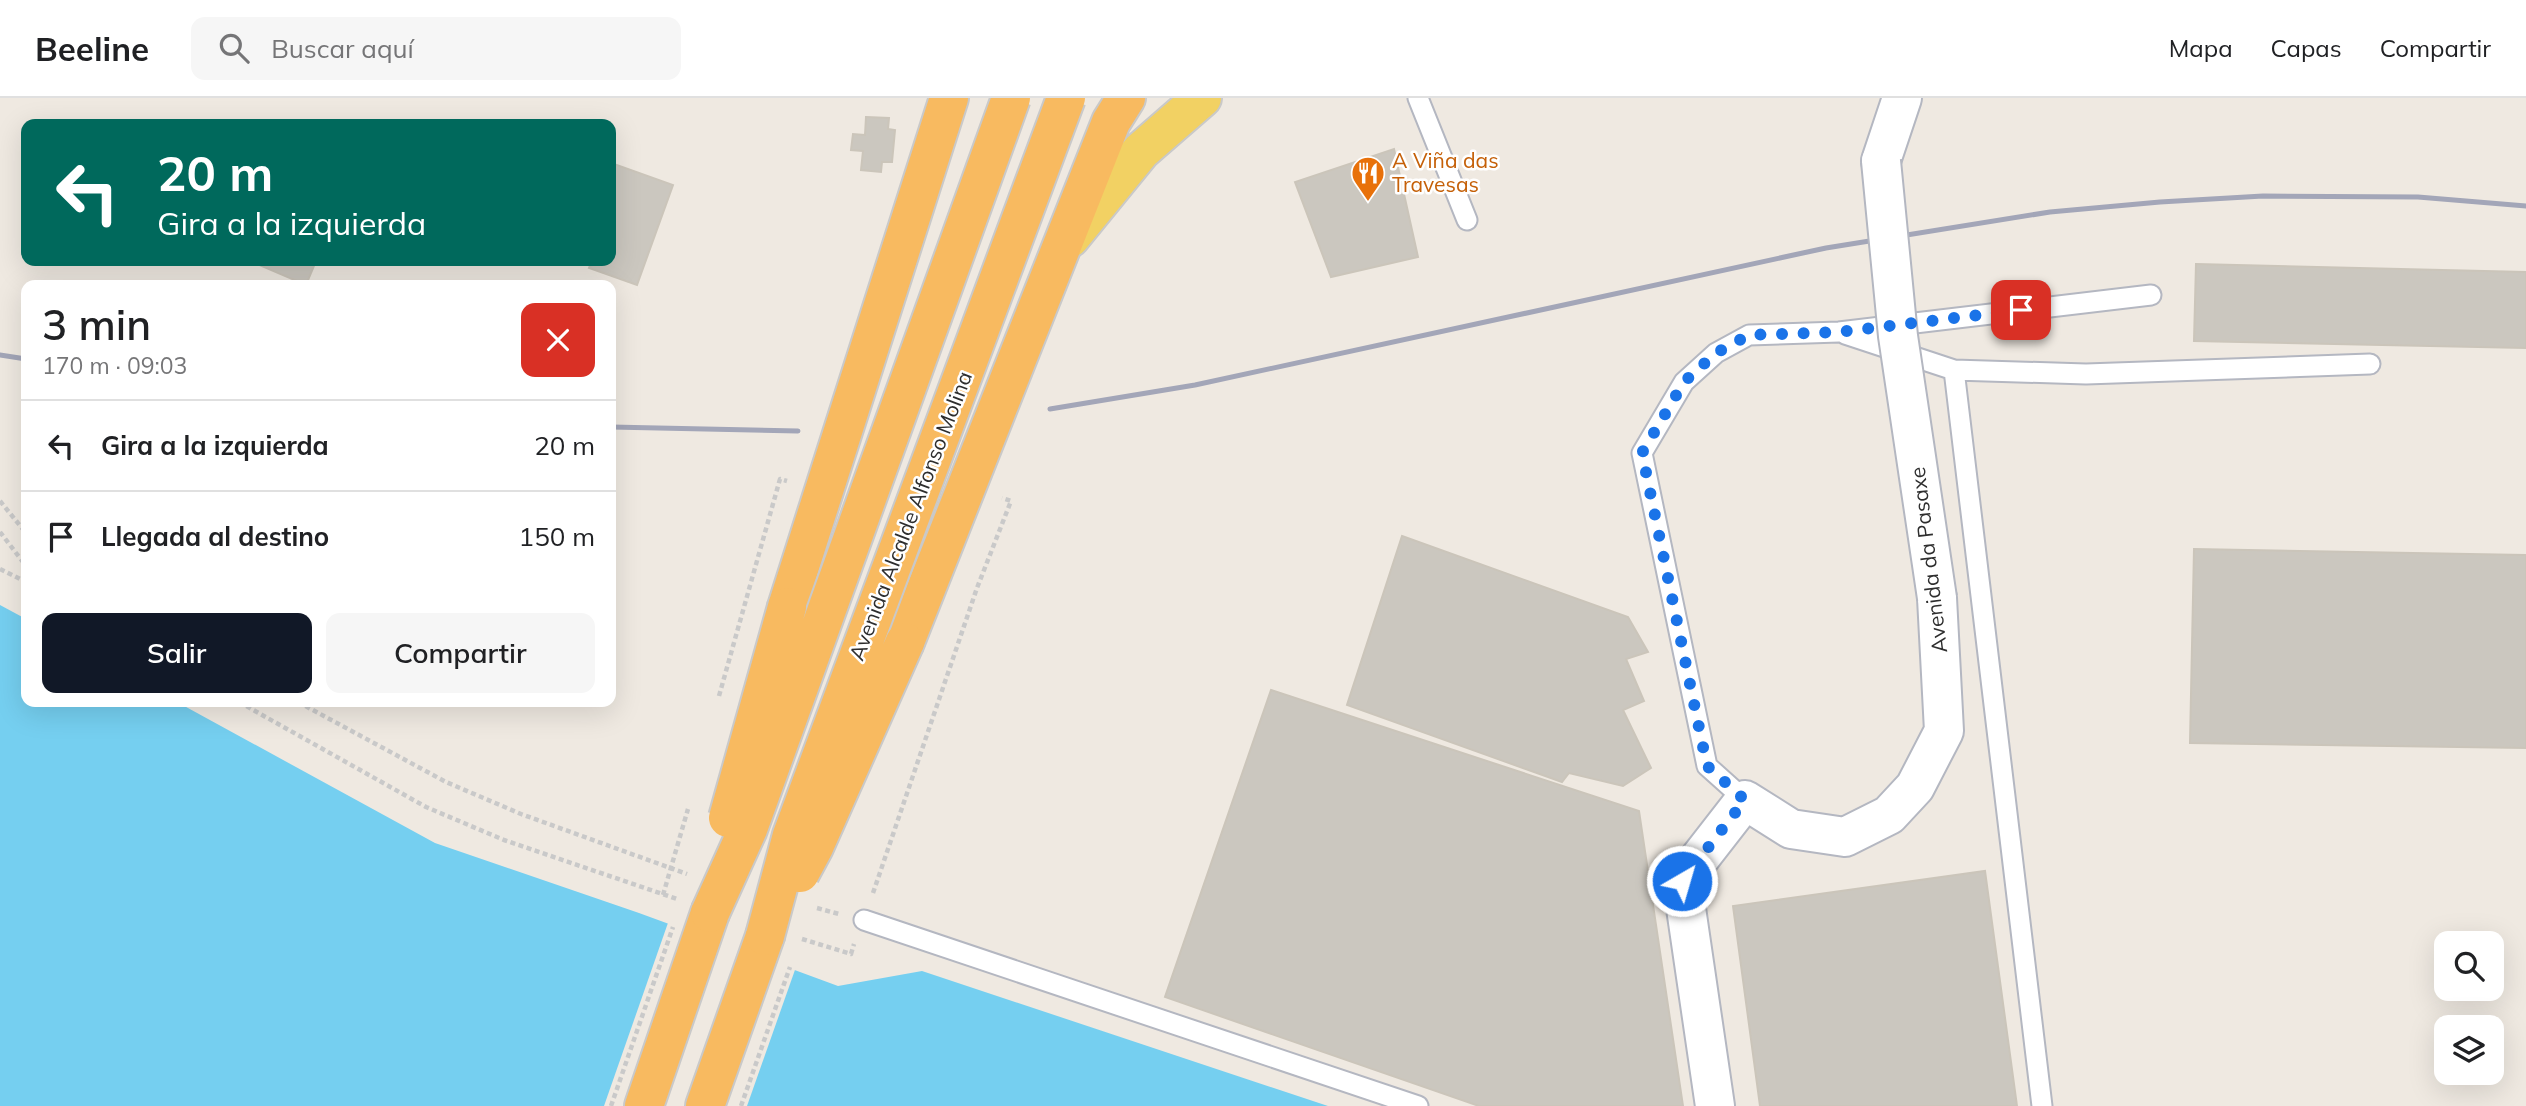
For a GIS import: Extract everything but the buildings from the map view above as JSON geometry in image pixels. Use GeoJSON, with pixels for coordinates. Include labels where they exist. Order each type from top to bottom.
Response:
{"type":"FeatureCollection","features":[{"type":"Feature","properties":{"kind":"highway"},"geometry":{"type":"LineString","coordinates":[[643,1106],[787,607],[949,98]]}},
{"type":"Feature","properties":{"kind":"highway","name":"Avenida Alcalde Alfonso Molina"},"geometry":{"type":"LineString","coordinates":[[699,908],[748,829],[1011,98]]}},
{"type":"Feature","properties":{"kind":"highway","name":"Avenida Alcalde Alfonso Molina"},"geometry":{"type":"LineString","coordinates":[[783,937],[792,835],[1066,98]]}},
{"type":"Feature","properties":{"kind":"highway"},"geometry":{"type":"LineString","coordinates":[[705,1106],[783,937],[814,847],[905,642],[1111,122],[1126,98]]}},
{"type":"Feature","properties":{"kind":"main road"},"geometry":{"type":"LineString","coordinates":[[1060,250],[1141,151],[1202,98]]}},
{"type":"Feature","properties":{"kind":"street","name":"Avenida da Pasaxe"},"geometry":{"type":"LineString","coordinates":[[1745,800],[1791,828],[1845,837],[1889,815],[1915,787],[1944,731],[1937,598],[1898,336],[1881,161],[1902,98]]}},
{"type":"Feature","properties":{"kind":"street"},"geometry":{"type":"LineString","coordinates":[[1715,1106],[1682,881],[1745,800]]}},
{"type":"Feature","properties":{"kind":"lane"},"geometry":{"type":"LineString","coordinates":[[1418,98],[1467,220]]}},
{"type":"Feature","properties":{"kind":"lane"},"geometry":{"type":"LineString","coordinates":[[1745,800],[1707,766],[1642,453],[1684,382],[1716,353],[1749,335],[1839,332],[2151,295]]}},
{"type":"Feature","properties":{"kind":"lane"},"geometry":{"type":"LineString","coordinates":[[1839,332],[1954,370],[2086,374],[2370,364]]}},
{"type":"Feature","properties":{"kind":"lane"},"geometry":{"type":"LineString","coordinates":[[1954,370],[2042,1106]]}},
{"type":"Feature","properties":{"kind":"lane"},"geometry":{"type":"LineString","coordinates":[[864,920],[1418,1106]]}},
{"type":"Feature","properties":{"kind":"path"},"geometry":{"type":"LineString","coordinates":[[759,551],[780,479]]}},
{"type":"Feature","properties":{"kind":"path"},"geometry":{"type":"LineString","coordinates":[[783,937],[851,954],[973,601],[1011,501],[995,495]]}},
{"type":"Feature","properties":{"kind":"path"},"geometry":{"type":"LineString","coordinates":[[0,501],[21,527]]}},
{"type":"Feature","properties":{"kind":"path"},"geometry":{"type":"LineString","coordinates":[[0,532],[21,559]]}},
{"type":"Feature","properties":{"kind":"path"},"geometry":{"type":"LineString","coordinates":[[0,569],[21,580]]}},
{"type":"Feature","properties":{"kind":"path"},"geometry":{"type":"LineString","coordinates":[[248,707],[426,807],[503,840],[699,908]]}},
{"type":"Feature","properties":{"kind":"path"},"geometry":{"type":"LineString","coordinates":[[307,707],[446,782],[521,814],[697,877]]}},
{"type":"Feature","properties":{"kind":"path"},"geometry":{"type":"LineString","coordinates":[[813,907],[864,920]]}},
{"type":"Feature","properties":{"kind":"water"},"geometry":{"type":"Polygon","coordinates":[[[0,605],[21,616],[21,707],[186,707],[435,843],[639,913],[838,986],[922,971],[1328,1106],[0,1106],[0,605]]]}},
{"type":"Feature","properties":{"kind":"pier"},"geometry":{"type":"Polygon","coordinates":[[[669,920],[796,967],[747,1106],[604,1106],[669,920]]]}},
{"type":"Feature","properties":{"kind":"railway"},"geometry":{"type":"LineString","coordinates":[[1050,409],[1195,385],[1826,248],[2050,212],[2263,196],[2418,197],[2526,206]]}},
{"type":"Feature","properties":{"kind":"railway"},"geometry":{"type":"LineString","coordinates":[[0,355],[21,358]]}},
{"type":"Feature","properties":{"kind":"railway"},"geometry":{"type":"LineString","coordinates":[[616,427],[798,431]]}},
{"type":"Feature","properties":{"kind":"place","name":"A Viña das Travesas"},"geometry":{"type":"Point","coordinates":[1368,203]}},
{"type":"Feature","properties":{"kind":"route"},"geometry":{"type":"LineString","coordinates":[[1682,881],[1745,800],[1707,766],[1642,453],[1684,382],[1716,353],[1749,335],[1839,332],[2021,310]]}}]}
